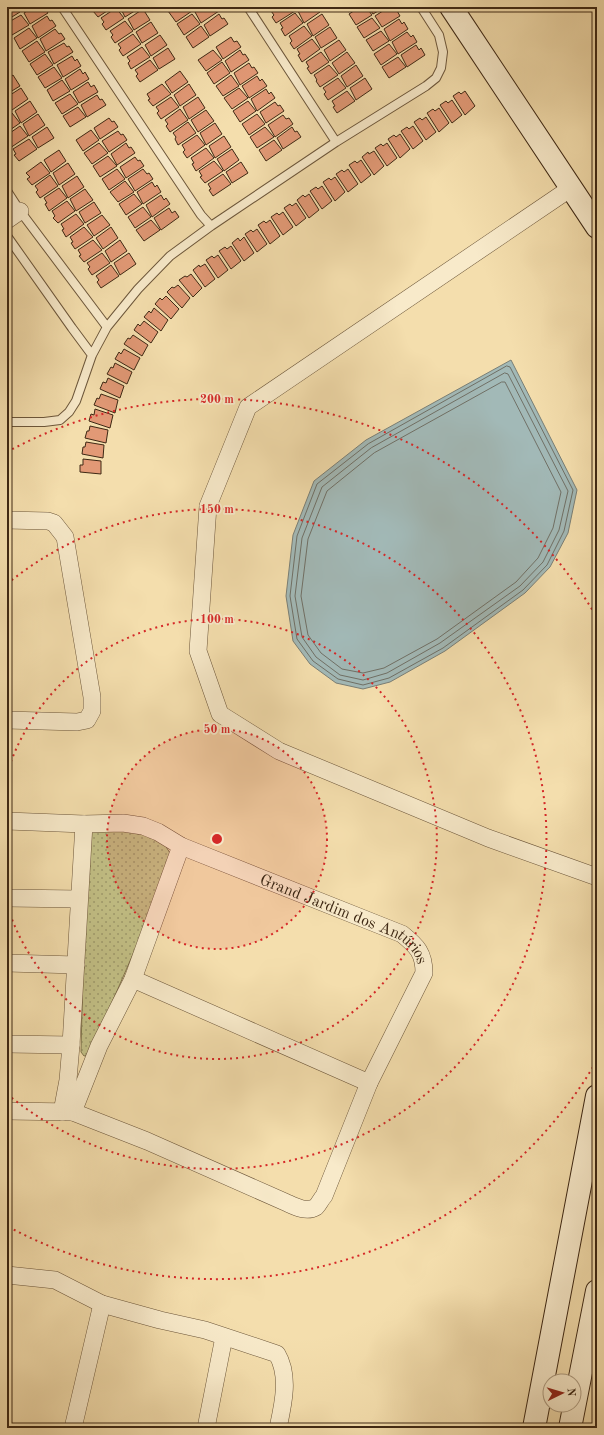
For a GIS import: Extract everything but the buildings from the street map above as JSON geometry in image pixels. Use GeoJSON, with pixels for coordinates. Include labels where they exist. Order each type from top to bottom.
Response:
{"type":"FeatureCollection","features":[{"type":"Feature","properties":{"kind":"main road"},"geometry":{"type":"LineString","coordinates":[[451,7],[597,227]]}},
{"type":"Feature","properties":{"kind":"main road"},"geometry":{"type":"LineString","coordinates":[[534,1428],[597,1096]]}},
{"type":"Feature","properties":{"kind":"main road"},"geometry":{"type":"LineString","coordinates":[[570,1428],[597,1291]]}},
{"type":"Feature","properties":{"kind":"street"},"geometry":{"type":"LineString","coordinates":[[571,188],[248,406],[208,506],[198,651],[220,714],[279,751],[488,838],[597,877]]}},
{"type":"Feature","properties":{"kind":"street"},"geometry":{"type":"LineString","coordinates":[[7,520],[48,521],[54,523],[65,537],[92,696],[92,711],[87,720],[77,722],[7,720]]}},
{"type":"Feature","properties":{"kind":"street","name":"Grand Jardim dos Antúrios"},"geometry":{"type":"LineString","coordinates":[[7,821],[84,824],[123,823],[144,826],[158,832],[181,846],[402,934],[417,946],[424,962],[424,973],[369,1083],[324,1196],[316,1206],[308,1209],[285,1202],[147,1141],[67,1112],[7,1111]]}},
{"type":"Feature","properties":{"kind":"street"},"geometry":{"type":"LineString","coordinates":[[67,1112],[84,824]]}},
{"type":"Feature","properties":{"kind":"street"},"geometry":{"type":"LineString","coordinates":[[67,1112],[133,979],[181,846]]}},
{"type":"Feature","properties":{"kind":"street"},"geometry":{"type":"LineString","coordinates":[[7,898],[79,899]]}},
{"type":"Feature","properties":{"kind":"street"},"geometry":{"type":"LineString","coordinates":[[7,964],[76,965]]}},
{"type":"Feature","properties":{"kind":"street"},"geometry":{"type":"LineString","coordinates":[[133,979],[369,1083]]}},
{"type":"Feature","properties":{"kind":"street"},"geometry":{"type":"LineString","coordinates":[[7,1044],[71,1045]]}},
{"type":"Feature","properties":{"kind":"street"},"geometry":{"type":"LineString","coordinates":[[7,1275],[55,1280],[102,1304],[160,1320],[205,1330],[278,1354],[282,1362],[284,1374],[284,1388],[278,1428]]}},
{"type":"Feature","properties":{"kind":"street"},"geometry":{"type":"LineString","coordinates":[[73,1428],[102,1304]]}},
{"type":"Feature","properties":{"kind":"street"},"geometry":{"type":"LineString","coordinates":[[206,1428],[224,1337]]}},
{"type":"Feature","properties":{"kind":"lane"},"geometry":{"type":"LineString","coordinates":[[62,7],[201,214],[212,226]]}},
{"type":"Feature","properties":{"kind":"lane"},"geometry":{"type":"LineString","coordinates":[[248,7],[336,142]]}},
{"type":"Feature","properties":{"kind":"lane"},"geometry":{"type":"LineString","coordinates":[[7,422],[44,422],[60,420],[69,412],[76,401],[92,355],[107,327],[138,289],[170,256],[336,142],[426,86],[436,78],[441,68],[443,52],[439,35],[421,7]]}},
{"type":"Feature","properties":{"kind":"lane"},"geometry":{"type":"LineString","coordinates":[[7,192],[13,215],[107,327]]}},
{"type":"Feature","properties":{"kind":"lane"},"geometry":{"type":"LineString","coordinates":[[7,236],[92,355]]}},
{"type":"Feature","properties":{"kind":"shaded area"},"geometry":{"type":"Polygon","coordinates":[[[139,829],[163,842],[170,853],[171,867],[89,1055],[84,1056],[81,1052],[86,843],[92,831],[139,829]]]}},
{"type":"Feature","properties":{"kind":"water"},"geometry":{"type":"Polygon","coordinates":[[[511,360],[577,490],[568,533],[550,567],[525,593],[445,651],[390,682],[363,689],[336,683],[310,664],[293,641],[286,596],[293,535],[314,481],[366,440],[511,360]]]}}]}
